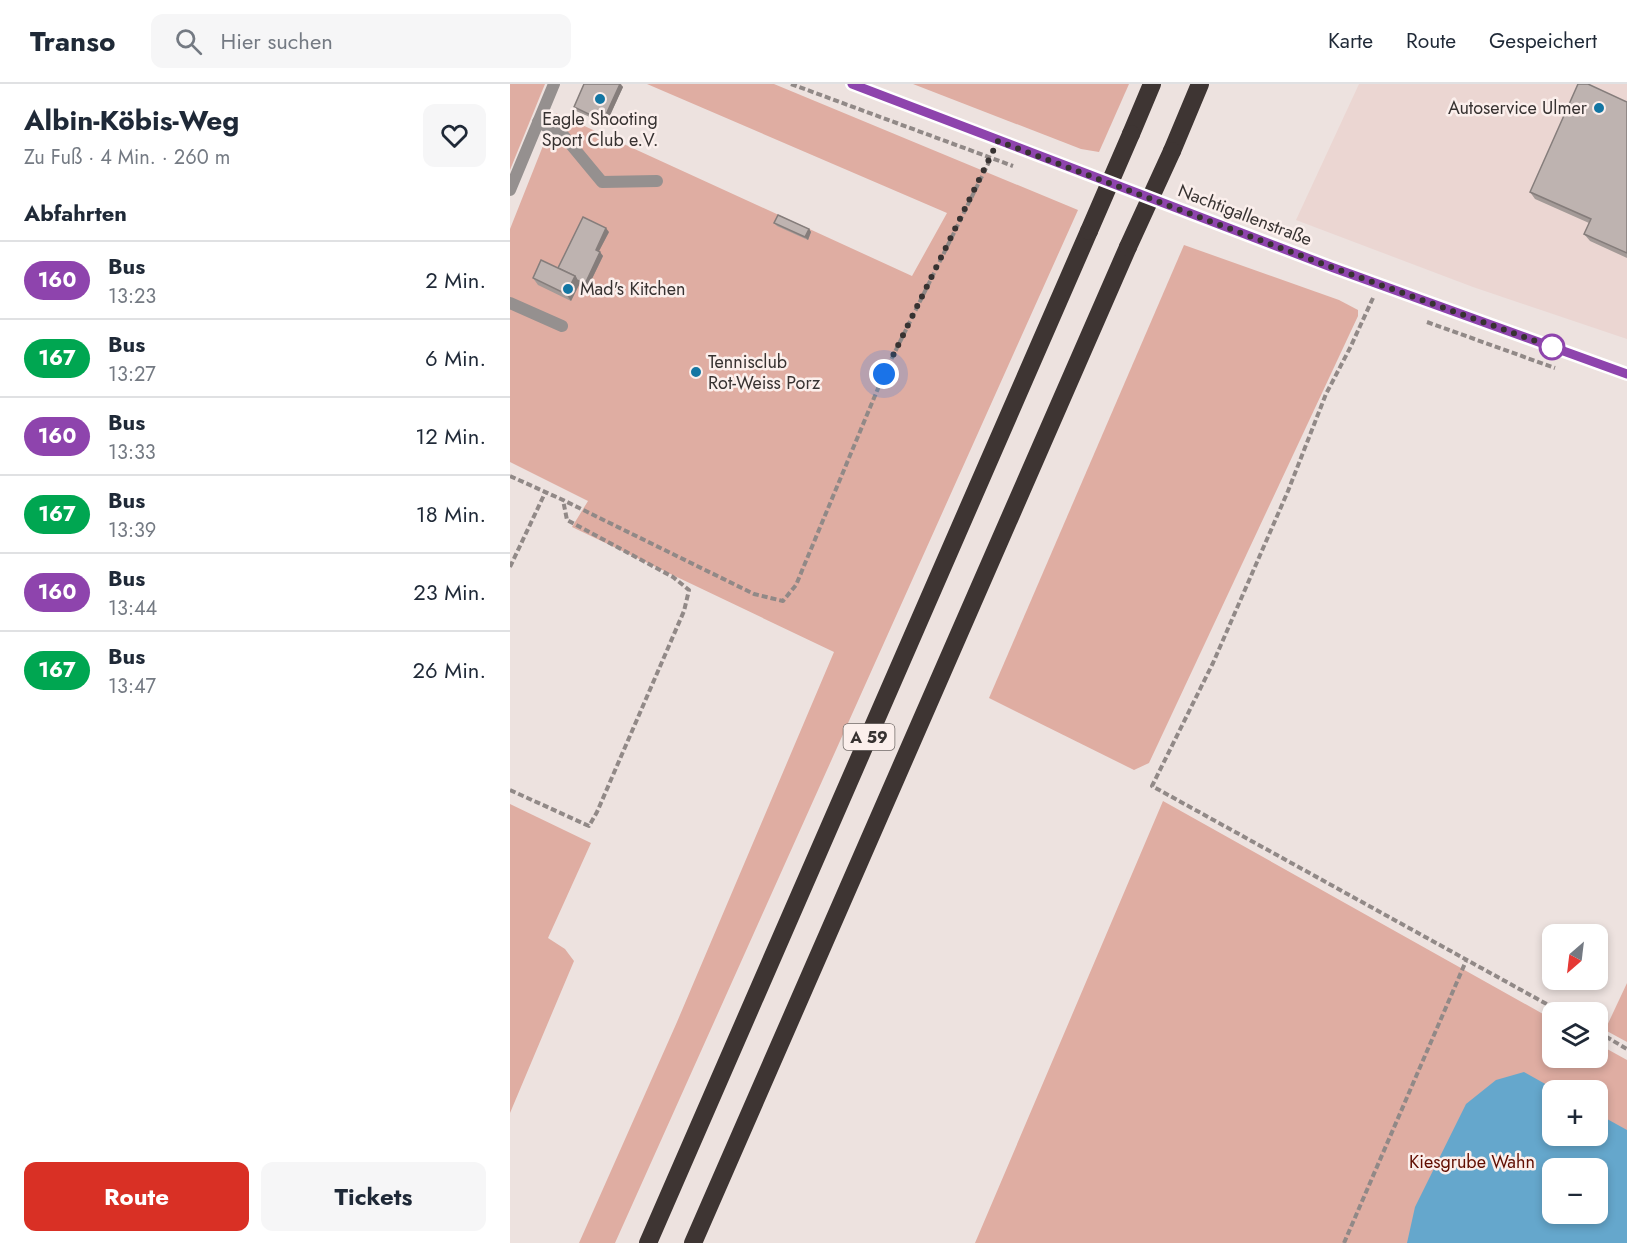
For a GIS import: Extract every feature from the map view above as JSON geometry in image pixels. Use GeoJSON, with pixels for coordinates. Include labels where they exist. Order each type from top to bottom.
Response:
{"type":"FeatureCollection","features":[{"type":"Feature","properties":{"kind":"highway","name":"A 59"},"geometry":{"type":"LineString","coordinates":[[648,1243],[1152,84]]}},
{"type":"Feature","properties":{"kind":"highway","name":"A 59"},"geometry":{"type":"LineString","coordinates":[[693,1243],[1200,84]]}},
{"type":"Feature","properties":{"kind":"street"},"geometry":{"type":"LineString","coordinates":[[510,190],[554,84]]}},
{"type":"Feature","properties":{"kind":"street","name":"Nachtigallenstraße"},"geometry":{"type":"LineString","coordinates":[[852,84],[1379,285],[1627,374]]}},
{"type":"Feature","properties":{"kind":"street"},"geometry":{"type":"LineString","coordinates":[[538,122],[563,135],[602,182],[657,181]]}},
{"type":"Feature","properties":{"kind":"street"},"geometry":{"type":"LineString","coordinates":[[510,303],[562,326]]}},
{"type":"Feature","properties":{"kind":"path"},"geometry":{"type":"LineString","coordinates":[[510,476],[754,594],[783,601],[796,585],[884,374],[998,141]]}},
{"type":"Feature","properties":{"kind":"path"},"geometry":{"type":"LineString","coordinates":[[1379,285],[1326,394],[1288,491],[1213,663],[1152,786],[1542,1002]]}},
{"type":"Feature","properties":{"kind":"path"},"geometry":{"type":"LineString","coordinates":[[510,567],[545,493]]}},
{"type":"Feature","properties":{"kind":"path"},"geometry":{"type":"LineString","coordinates":[[510,790],[589,826],[684,611],[688,590],[673,577],[567,520],[563,500]]}},
{"type":"Feature","properties":{"kind":"path"},"geometry":{"type":"LineString","coordinates":[[1344,1243],[1466,961]]}},
{"type":"Feature","properties":{"kind":"path"},"geometry":{"type":"LineString","coordinates":[[1608,1038],[1627,1049]]}},
{"type":"Feature","properties":{"kind":"shaded area"},"geometry":{"type":"Polygon","coordinates":[[[1359,84],[1627,84],[1627,339],[1473,287],[1296,220],[1359,84]]]}},
{"type":"Feature","properties":{"kind":"green space"},"geometry":{"type":"Polygon","coordinates":[[[510,84],[545,84],[510,170],[510,84]]]}},
{"type":"Feature","properties":{"kind":"green space"},"geometry":{"type":"Polygon","coordinates":[[[647,84],[774,84],[1078,210],[615,1243],[579,1243],[677,1022],[834,652],[572,527],[588,501],[510,462],[510,229],[556,113],[912,276],[947,213],[647,84]]]}},
{"type":"Feature","properties":{"kind":"green space"},"geometry":{"type":"Polygon","coordinates":[[[913,84],[1129,84],[1099,152],[1081,149],[913,84]]]}},
{"type":"Feature","properties":{"kind":"green space"},"geometry":{"type":"Polygon","coordinates":[[[1184,245],[1339,300],[1358,310],[1358,316],[1149,763],[1134,770],[989,698],[1184,245]]]}},
{"type":"Feature","properties":{"kind":"green space","name":"Kiesgrube Wahn"},"geometry":{"type":"Polygon","coordinates":[[[1163,801],[1542,1013],[1542,1068],[1608,1068],[1608,1050],[1627,1060],[1627,1243],[975,1243],[1163,801]]]}},
{"type":"Feature","properties":{"kind":"green space"},"geometry":{"type":"Polygon","coordinates":[[[510,804],[591,843],[548,938],[565,949],[574,961],[510,1113],[510,804]]]}},
{"type":"Feature","properties":{"kind":"green space"},"geometry":{"type":"Polygon","coordinates":[[[1627,983],[1627,1042],[1608,1032],[1608,1024],[1627,983]]]}},
{"type":"Feature","properties":{"kind":"water"},"geometry":{"type":"Polygon","coordinates":[[[1524,1072],[1542,1082],[1542,1146],[1608,1146],[1608,1120],[1627,1130],[1627,1243],[1407,1243],[1415,1207],[1466,1104],[1496,1080],[1524,1072]]]}},
{"type":"Feature","properties":{"kind":"building","name":"Eagle Shooting Sport Club e.V."},"geometry":{"type":"Polygon","coordinates":[[[584,84],[620,84],[603,121],[574,107],[584,84]]]}},
{"type":"Feature","properties":{"kind":"building"},"geometry":{"type":"Polygon","coordinates":[[[1578,84],[1588,84],[1627,102],[1627,253],[1584,234],[1591,219],[1530,192],[1578,84]]]}},
{"type":"Feature","properties":{"kind":"building"},"geometry":{"type":"Polygon","coordinates":[[[778,215],[809,229],[805,237],[774,223],[778,215]]]}},
{"type":"Feature","properties":{"kind":"building"},"geometry":{"type":"Polygon","coordinates":[[[583,217],[606,228],[596,250],[600,252],[585,284],[558,268],[583,217]]]}},
{"type":"Feature","properties":{"kind":"building"},"geometry":{"type":"Polygon","coordinates":[[[541,260],[575,276],[566,294],[533,278],[541,260]]]}},
{"type":"Feature","properties":{"kind":"bus line","name":"160"},"geometry":{"type":"LineString","coordinates":[[852,84],[1331,267],[1627,374]]}},
{"type":"Feature","properties":{"kind":"place","name":"Eagle Shooting Sport Club e.V."},"geometry":{"type":"Point","coordinates":[600,99]}},
{"type":"Feature","properties":{"kind":"place","name":"Autoservice Ulmer"},"geometry":{"type":"Point","coordinates":[1599,108]}},
{"type":"Feature","properties":{"kind":"place","name":"Mad's Kitchen"},"geometry":{"type":"Point","coordinates":[568,289]}},
{"type":"Feature","properties":{"kind":"place","name":"Tennisclub Rot-Weiss Porz"},"geometry":{"type":"Point","coordinates":[696,372]}},
{"type":"Feature","properties":{"kind":"route"},"geometry":{"type":"LineString","coordinates":[[884,374],[998,141],[1331,267],[1552,347]]}}]}
